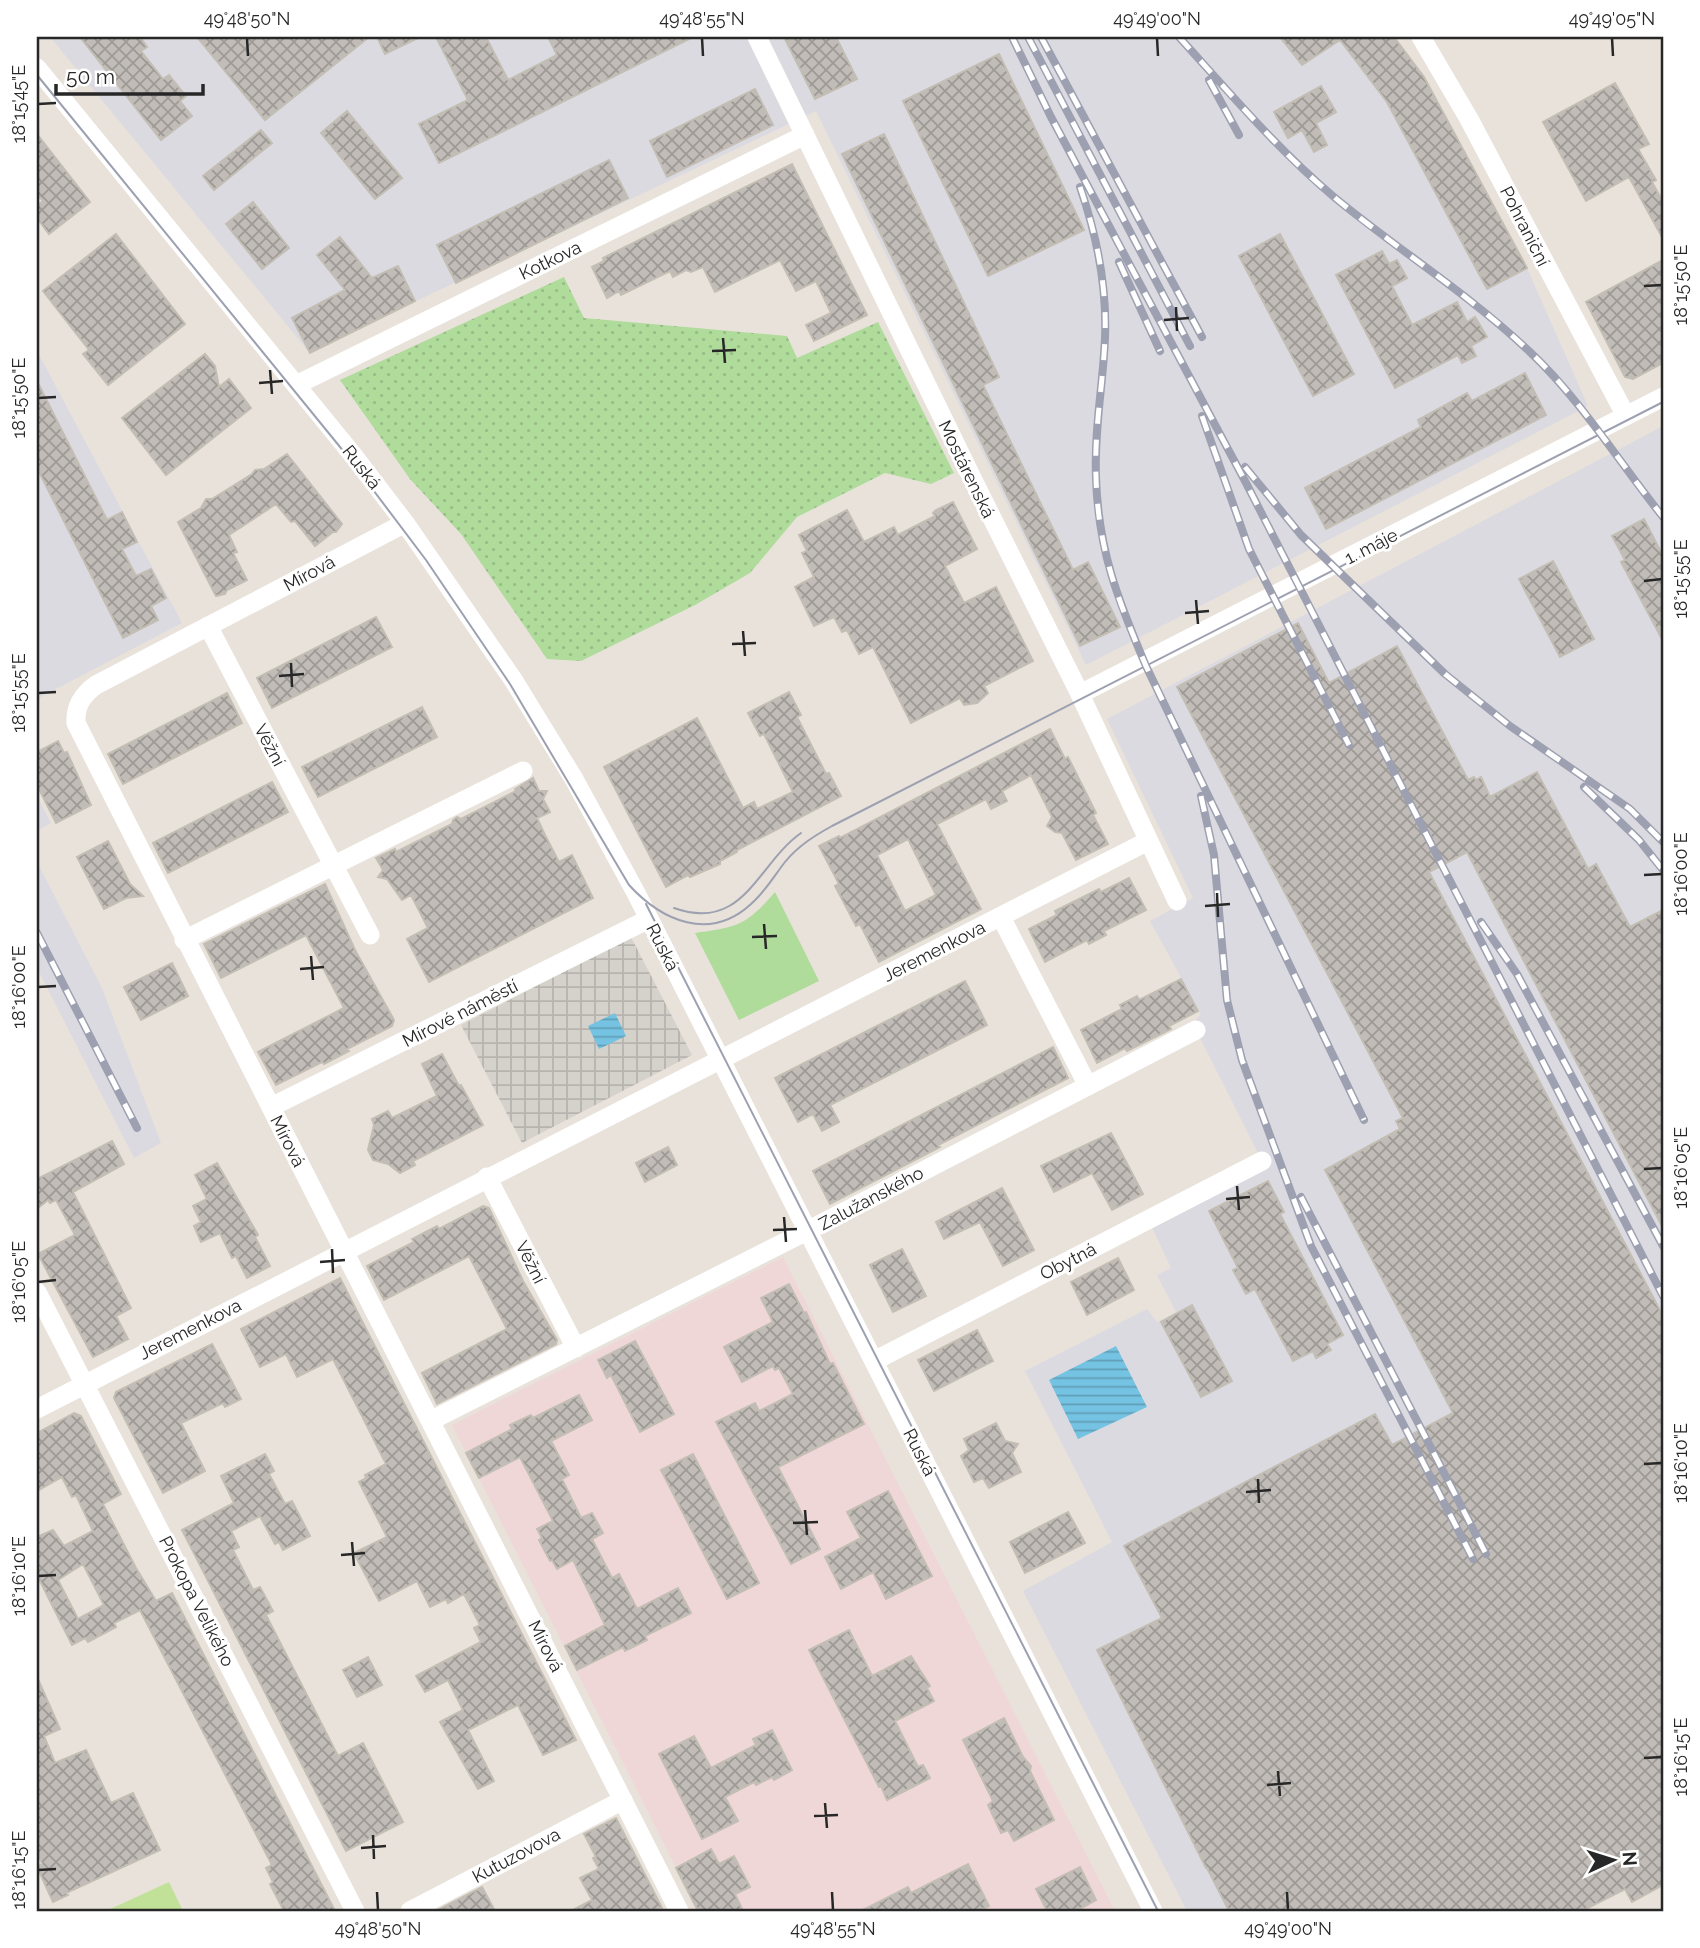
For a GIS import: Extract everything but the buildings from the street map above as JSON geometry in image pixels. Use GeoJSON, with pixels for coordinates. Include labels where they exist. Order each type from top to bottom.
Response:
{"type":"FeatureCollection","features":[{"type":"Feature","properties":{"kind":"street","name":"Mostárenská"},"geometry":{"type":"LineString","coordinates":[[757,37],[1080,694],[1177,901]]}},
{"type":"Feature","properties":{"kind":"street","name":"Pohraniční"},"geometry":{"type":"LineString","coordinates":[[1421,37],[1469,119],[1626,416]]}},
{"type":"Feature","properties":{"kind":"street","name":"Ruská"},"geometry":{"type":"LineString","coordinates":[[37,68],[405,523],[514,681],[574,779],[649,919],[1153,1911]]}},
{"type":"Feature","properties":{"kind":"street","name":"Kotkova"},"geometry":{"type":"LineString","coordinates":[[296,385],[805,135]]}},
{"type":"Feature","properties":{"kind":"street","name":"1. máje"},"geometry":{"type":"LineString","coordinates":[[1080,694],[1663,397]]}},
{"type":"Feature","properties":{"kind":"street","name":"Mírová"},"geometry":{"type":"LineString","coordinates":[[405,523],[88,690],[75,715],[78,732],[432,1420],[679,1911]]}},
{"type":"Feature","properties":{"kind":"street","name":"Věžní"},"geometry":{"type":"LineString","coordinates":[[208,626],[370,935]]}},
{"type":"Feature","properties":{"kind":"street"},"geometry":{"type":"LineString","coordinates":[[184,940],[523,771]]}},
{"type":"Feature","properties":{"kind":"street","name":"Jeremenkova"},"geometry":{"type":"LineString","coordinates":[[720,1059],[1148,841]]}},
{"type":"Feature","properties":{"kind":"street"},"geometry":{"type":"LineString","coordinates":[[1001,917],[1088,1086]]}},
{"type":"Feature","properties":{"kind":"street","name":"Mírové náměstí"},"geometry":{"type":"LineString","coordinates":[[271,1107],[649,919]]}},
{"type":"Feature","properties":{"kind":"street","name":"Zalužanského"},"geometry":{"type":"LineString","coordinates":[[432,1420],[807,1231],[1196,1030]]}},
{"type":"Feature","properties":{"kind":"street"},"geometry":{"type":"LineString","coordinates":[[344,1250],[720,1059]]}},
{"type":"Feature","properties":{"kind":"street","name":"Obytná"},"geometry":{"type":"LineString","coordinates":[[874,1361],[1262,1161]]}},
{"type":"Feature","properties":{"kind":"street","name":"Věžní"},"geometry":{"type":"LineString","coordinates":[[487,1177],[576,1348]]}},
{"type":"Feature","properties":{"kind":"street","name":"Jeremenkova"},"geometry":{"type":"LineString","coordinates":[[37,1409],[344,1250]]}},
{"type":"Feature","properties":{"kind":"street","name":"Prokopa Velikého"},"geometry":{"type":"LineString","coordinates":[[37,1292],[355,1911]]}},
{"type":"Feature","properties":{"kind":"street","name":"Kutuzovova"},"geometry":{"type":"LineString","coordinates":[[410,1911],[623,1800]]}},
{"type":"Feature","properties":{"kind":"shaded area"},"geometry":{"type":"Polygon","coordinates":[[[50,37],[1394,37],[1426,81],[1527,268],[1588,406],[1086,665],[816,111],[309,352],[50,37]]]}},
{"type":"Feature","properties":{"kind":"shaded area"},"geometry":{"type":"Polygon","coordinates":[[[37,351],[182,623],[37,699],[37,351]]]}},
{"type":"Feature","properties":{"kind":"shaded area"},"geometry":{"type":"Polygon","coordinates":[[[1663,426],[1663,1885],[1632,1902],[1624,1889],[1582,1911],[1187,1911],[1023,1591],[1112,1542],[1025,1371],[1147,1309],[1157,1322],[1176,1312],[1157,1275],[1171,1268],[1151,1225],[1262,1161],[1193,1023],[1201,1014],[1150,921],[1193,898],[1107,719],[1663,426]]]}},
{"type":"Feature","properties":{"kind":"shaded area"},"geometry":{"type":"Polygon","coordinates":[[[37,796],[51,823],[37,831],[37,796]]]}},
{"type":"Feature","properties":{"kind":"shaded area"},"geometry":{"type":"Polygon","coordinates":[[[37,862],[102,988],[161,1143],[134,1158],[37,968],[37,862]]]}},
{"type":"Feature","properties":{"kind":"shaded area"},"geometry":{"type":"Polygon","coordinates":[[[631,937],[692,1055],[522,1143],[461,1025],[631,937]]]}},
{"type":"Feature","properties":{"kind":"shaded area"},"geometry":{"type":"Polygon","coordinates":[[[783,1257],[1115,1911],[698,1911],[452,1425],[783,1257]]]}},
{"type":"Feature","properties":{"kind":"green space"},"geometry":{"type":"Polygon","coordinates":[[[564,277],[584,318],[787,336],[797,358],[878,322],[954,473],[931,484],[885,473],[797,517],[750,573],[695,605],[581,661],[547,659],[461,534],[410,479],[340,380],[564,277]]]}},
{"type":"Feature","properties":{"kind":"green space"},"geometry":{"type":"Polygon","coordinates":[[[775,892],[819,981],[739,1020],[695,933],[740,923],[756,912],[775,892]]]}},
{"type":"Feature","properties":{"kind":"green space"},"geometry":{"type":"Polygon","coordinates":[[[169,1882],[183,1911],[106,1911],[169,1882]]]}},
{"type":"Feature","properties":{"kind":"water"},"geometry":{"type":"Polygon","coordinates":[[[615,1013],[626,1036],[599,1049],[588,1026],[615,1013]]]}},
{"type":"Feature","properties":{"kind":"water"},"geometry":{"type":"Polygon","coordinates":[[[1116,1346],[1147,1407],[1078,1439],[1049,1380],[1116,1346]]]}},
{"type":"Feature","properties":{"kind":"tram line"},"geometry":{"type":"LineString","coordinates":[[37,75],[349,458],[426,560],[510,684],[629,885],[656,908],[687,922],[703,924],[735,916],[761,894],[795,851],[832,826],[1663,402]]}},
{"type":"Feature","properties":{"kind":"tram line"},"geometry":{"type":"LineString","coordinates":[[674,908],[698,913],[717,911],[733,903],[747,892],[786,846],[801,833]]}},
{"type":"Feature","properties":{"kind":"tram line"},"geometry":{"type":"LineString","coordinates":[[646,904],[1158,1911]]}},
{"type":"Feature","properties":{"kind":"railway"},"geometry":{"type":"LineString","coordinates":[[1012,37],[1051,117],[1245,481],[1663,1296]]}},
{"type":"Feature","properties":{"kind":"railway"},"geometry":{"type":"LineString","coordinates":[[1028,37],[1190,346]]}},
{"type":"Feature","properties":{"kind":"railway"},"geometry":{"type":"LineString","coordinates":[[1041,37],[1202,337]]}},
{"type":"Feature","properties":{"kind":"railway"},"geometry":{"type":"LineString","coordinates":[[1179,37],[1254,120],[1313,179],[1458,291],[1530,352],[1583,411],[1663,517]]}},
{"type":"Feature","properties":{"kind":"railway"},"geometry":{"type":"LineString","coordinates":[[1209,80],[1239,135]]}},
{"type":"Feature","properties":{"kind":"railway"},"geometry":{"type":"LineString","coordinates":[[1080,187],[1096,243],[1104,300],[1105,338],[1096,442],[1096,477],[1101,528],[1111,574],[1146,666],[1364,1120]]}},
{"type":"Feature","properties":{"kind":"railway"},"geometry":{"type":"LineString","coordinates":[[1119,262],[1160,351]]}},
{"type":"Feature","properties":{"kind":"railway"},"geometry":{"type":"LineString","coordinates":[[1202,416],[1249,549],[1349,745]]}},
{"type":"Feature","properties":{"kind":"railway"},"geometry":{"type":"LineString","coordinates":[[1245,467],[1301,535],[1445,674],[1510,726],[1630,809],[1663,842]]}},
{"type":"Feature","properties":{"kind":"railway"},"geometry":{"type":"LineString","coordinates":[[1584,787],[1639,840],[1663,870]]}},
{"type":"Feature","properties":{"kind":"railway"},"geometry":{"type":"LineString","coordinates":[[1201,796],[1214,855],[1227,1000],[1242,1060],[1311,1246],[1473,1559]]}},
{"type":"Feature","properties":{"kind":"railway"},"geometry":{"type":"LineString","coordinates":[[1481,922],[1517,974],[1663,1246]]}},
{"type":"Feature","properties":{"kind":"railway"},"geometry":{"type":"LineString","coordinates":[[37,933],[137,1128]]}},
{"type":"Feature","properties":{"kind":"railway"},"geometry":{"type":"LineString","coordinates":[[1301,1197],[1486,1554]]}}]}
